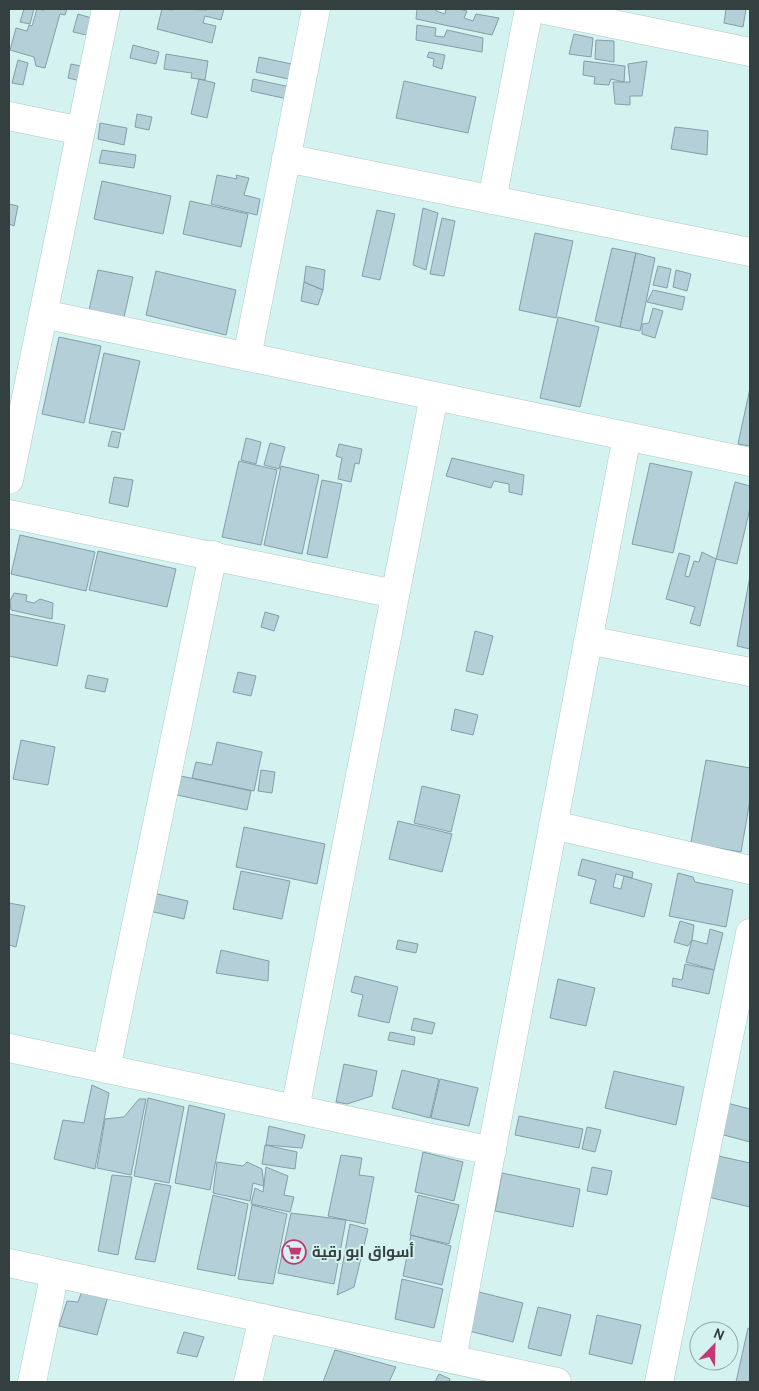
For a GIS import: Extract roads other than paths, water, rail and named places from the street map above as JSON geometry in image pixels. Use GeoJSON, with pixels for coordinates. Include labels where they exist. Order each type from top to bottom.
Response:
{"type":"FeatureCollection","features":[{"type":"Feature","properties":{"kind":"street"},"geometry":{"type":"LineString","coordinates":[[9,480],[106,9]]}},
{"type":"Feature","properties":{"kind":"street"},"geometry":{"type":"LineString","coordinates":[[247,357],[316,9]]}},
{"type":"Feature","properties":{"kind":"street"},"geometry":{"type":"LineString","coordinates":[[492,200],[529,9]]}},
{"type":"Feature","properties":{"kind":"street"},"geometry":{"type":"LineString","coordinates":[[540,9],[750,52]]}},
{"type":"Feature","properties":{"kind":"street"},"geometry":{"type":"LineString","coordinates":[[9,116],[81,131]]}},
{"type":"Feature","properties":{"kind":"street"},"geometry":{"type":"LineString","coordinates":[[286,158],[750,252]]}},
{"type":"Feature","properties":{"kind":"street"},"geometry":{"type":"LineString","coordinates":[[43,314],[750,462]]}},
{"type":"Feature","properties":{"kind":"street"},"geometry":{"type":"LineString","coordinates":[[295,1109],[434,396]]}},
{"type":"Feature","properties":{"kind":"street"},"geometry":{"type":"LineString","coordinates":[[452,1359],[627,436]]}},
{"type":"Feature","properties":{"kind":"street"},"geometry":{"type":"LineString","coordinates":[[9,514],[395,594]]}},
{"type":"Feature","properties":{"kind":"street"},"geometry":{"type":"LineString","coordinates":[[106,1069],[213,556]]}},
{"type":"Feature","properties":{"kind":"street"},"geometry":{"type":"LineString","coordinates":[[588,640],[750,672]]}},
{"type":"Feature","properties":{"kind":"street"},"geometry":{"type":"LineString","coordinates":[[553,824],[750,870]]}},
{"type":"Feature","properties":{"kind":"street"},"geometry":{"type":"LineString","coordinates":[[660,1382],[750,933]]}},
{"type":"Feature","properties":{"kind":"street"},"geometry":{"type":"LineString","coordinates":[[9,1048],[492,1151]]}},
{"type":"Feature","properties":{"kind":"street"},"geometry":{"type":"LineString","coordinates":[[9,1263],[557,1382]]}},
{"type":"Feature","properties":{"kind":"street"},"geometry":{"type":"LineString","coordinates":[[32,1382],[55,1273]]}},
{"type":"Feature","properties":{"kind":"street"},"geometry":{"type":"LineString","coordinates":[[248,1382],[263,1318]]}},
{"type":"Feature","properties":{"kind":"place","name":"أسواق ابو رقية"},"geometry":{"type":"Point","coordinates":[294,1252]}}]}
